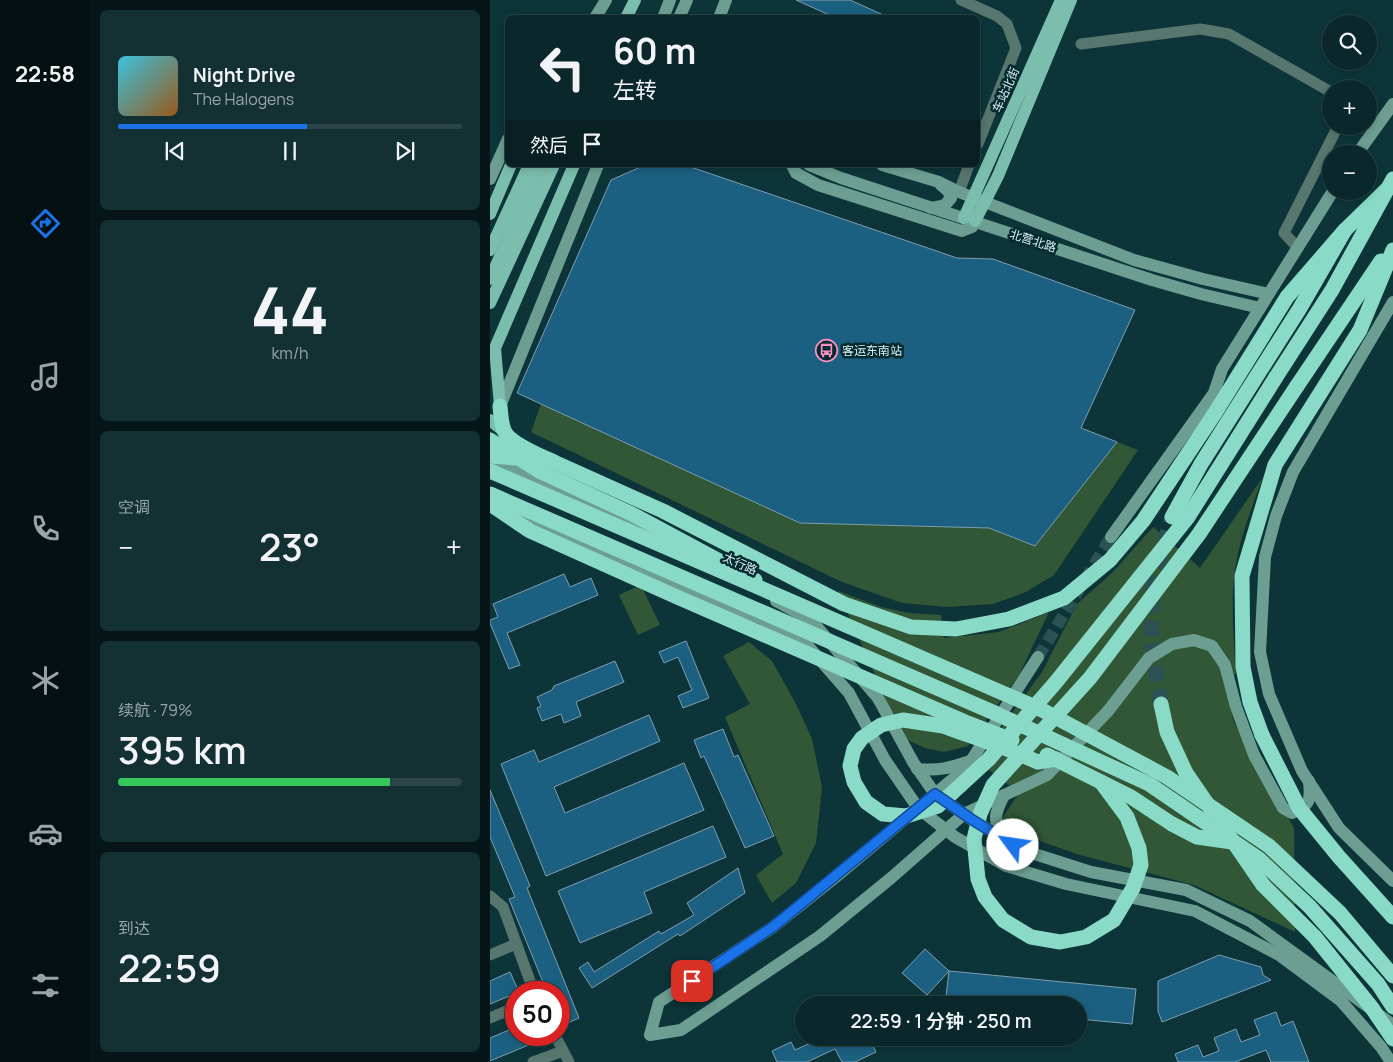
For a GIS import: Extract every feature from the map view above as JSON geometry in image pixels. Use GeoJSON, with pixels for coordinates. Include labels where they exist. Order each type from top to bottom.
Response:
{"type":"FeatureCollection","features":[{"type":"Feature","properties":{"kind":"highway"},"geometry":{"type":"LineString","coordinates":[[500,406],[501,418],[508,435],[525,449],[663,511],[844,604],[911,627],[956,629],[1009,619],[1064,598],[1110,560],[1143,521],[1215,412],[1287,297],[1345,230],[1389,184]]}},
{"type":"Feature","properties":{"kind":"highway"},"geometry":{"type":"LineString","coordinates":[[1056,759],[1038,762],[1008,749],[998,746],[943,726],[903,720],[881,725],[862,738],[854,749],[850,766],[854,782],[866,802],[883,814],[906,816],[938,806],[995,752],[1001,745],[1007,738],[1013,731],[1026,717],[1056,682],[1188,517],[1332,290],[1389,184]]}},
{"type":"Feature","properties":{"kind":"highway"},"geometry":{"type":"LineString","coordinates":[[1172,517],[1201,464],[1300,308],[1345,230]]}},
{"type":"Feature","properties":{"kind":"highway"},"geometry":{"type":"LineString","coordinates":[[1101,782],[1127,817],[1139,848],[1141,865],[1133,888],[1114,920],[1086,937],[1060,942],[1032,938],[1003,920],[985,897],[978,879],[974,839],[980,814],[993,785],[1095,670],[1199,534],[1393,244]]}},
{"type":"Feature","properties":{"kind":"highway"},"geometry":{"type":"LineString","coordinates":[[1393,250],[1360,330],[1275,465],[1242,576],[1243,667],[1250,702],[1262,735],[1299,808],[1339,857],[1393,917]]}},
{"type":"Feature","properties":{"kind":"highway"},"geometry":{"type":"LineString","coordinates":[[490,440],[539,471],[632,514],[723,562],[804,608]]}},
{"type":"Feature","properties":{"kind":"highway"},"geometry":{"type":"LineString","coordinates":[[490,456],[554,462]]}},
{"type":"Feature","properties":{"kind":"highway","name":"太行路"},"geometry":{"type":"LineString","coordinates":[[490,471],[1042,710],[1166,777],[1269,846],[1340,913],[1393,976]]}},
{"type":"Feature","properties":{"kind":"highway"},"geometry":{"type":"LineString","coordinates":[[490,494],[971,703],[1149,784],[1259,858],[1310,907],[1378,984],[1393,1007]]}},
{"type":"Feature","properties":{"kind":"highway"},"geometry":{"type":"LineString","coordinates":[[490,505],[530,531],[677,597],[1056,759],[1131,797],[1172,824],[1196,837],[1235,843]]}},
{"type":"Feature","properties":{"kind":"highway"},"geometry":{"type":"LineString","coordinates":[[1161,704],[1166,732],[1186,773],[1263,885],[1315,937],[1372,1008],[1393,1039]]}},
{"type":"Feature","properties":{"kind":"main road"},"geometry":{"type":"LineString","coordinates":[[597,15],[606,0]]}},
{"type":"Feature","properties":{"kind":"main road"},"geometry":{"type":"LineString","coordinates":[[628,15],[637,0]]}},
{"type":"Feature","properties":{"kind":"main road"},"geometry":{"type":"LineString","coordinates":[[634,15],[637,0]]}},
{"type":"Feature","properties":{"kind":"main road"},"geometry":{"type":"LineString","coordinates":[[663,15],[670,0]]}},
{"type":"Feature","properties":{"kind":"main road"},"geometry":{"type":"LineString","coordinates":[[680,15],[687,0]]}},
{"type":"Feature","properties":{"kind":"main road"},"geometry":{"type":"LineString","coordinates":[[719,15],[726,0]]}},
{"type":"Feature","properties":{"kind":"main road","name":"车站北街"},"geometry":{"type":"LineString","coordinates":[[969,220],[1062,0]]}},
{"type":"Feature","properties":{"kind":"main road"},"geometry":{"type":"LineString","coordinates":[[979,200],[998,176],[1071,0]]}},
{"type":"Feature","properties":{"kind":"main road"},"geometry":{"type":"LineString","coordinates":[[1363,145],[1393,104]]}},
{"type":"Feature","properties":{"kind":"main road"},"geometry":{"type":"LineString","coordinates":[[490,179],[505,146]]}},
{"type":"Feature","properties":{"kind":"main road"},"geometry":{"type":"LineString","coordinates":[[490,214],[510,167]]}},
{"type":"Feature","properties":{"kind":"main road"},"geometry":{"type":"LineString","coordinates":[[490,250],[528,167]]}},
{"type":"Feature","properties":{"kind":"main road"},"geometry":{"type":"LineString","coordinates":[[490,279],[540,167]]}},
{"type":"Feature","properties":{"kind":"main road"},"geometry":{"type":"LineString","coordinates":[[490,303],[553,167]]}},
{"type":"Feature","properties":{"kind":"main road"},"geometry":{"type":"LineString","coordinates":[[500,406],[495,348],[573,167]]}},
{"type":"Feature","properties":{"kind":"main road"},"geometry":{"type":"LineString","coordinates":[[508,435],[491,423],[500,406],[597,167]]}},
{"type":"Feature","properties":{"kind":"main road"},"geometry":{"type":"LineString","coordinates":[[793,167],[796,173],[818,185],[962,231],[972,228],[969,220]]}},
{"type":"Feature","properties":{"kind":"main road","name":"北营北路"},"geometry":{"type":"LineString","coordinates":[[814,167],[841,178],[1152,280],[1227,301],[1260,308]]}},
{"type":"Feature","properties":{"kind":"main road","name":"北营北路"},"geometry":{"type":"LineString","coordinates":[[889,167],[939,182],[958,192],[1160,268],[1269,294]]}},
{"type":"Feature","properties":{"kind":"main road"},"geometry":{"type":"LineString","coordinates":[[931,208],[945,205],[951,198],[948,191],[939,182]]}},
{"type":"Feature","properties":{"kind":"main road"},"geometry":{"type":"LineString","coordinates":[[1111,536],[1214,393],[1222,369],[1327,200]]}},
{"type":"Feature","properties":{"kind":"main road"},"geometry":{"type":"LineString","coordinates":[[1393,302],[1293,472],[1276,516],[1265,557],[1260,652],[1269,694],[1302,771],[1339,828],[1393,881]]}},
{"type":"Feature","properties":{"kind":"main road"},"geometry":{"type":"LineString","coordinates":[[490,460],[643,528],[811,620],[878,698],[917,769],[935,794],[1003,839],[1022,850],[1091,872],[1186,890],[1250,921],[1393,1025]]}},
{"type":"Feature","properties":{"kind":"main road"},"geometry":{"type":"LineString","coordinates":[[490,505],[708,598],[762,619],[808,646],[849,693],[885,760],[918,808],[946,830],[1006,866],[1066,884],[1195,911],[1279,955],[1341,1000],[1381,1047],[1391,1062]]}},
{"type":"Feature","properties":{"kind":"main road"},"geometry":{"type":"LineString","coordinates":[[1038,657],[967,767],[774,926],[659,1002],[650,1035],[680,1030],[843,921],[964,814],[1047,775],[1108,711],[1149,658],[1172,644],[1194,640],[1212,646],[1225,665],[1236,707],[1254,755],[1283,808],[1292,813],[1305,807],[1310,798],[1309,781]]}},
{"type":"Feature","properties":{"kind":"main road"},"geometry":{"type":"LineString","coordinates":[[917,769],[948,769],[972,760]]}},
{"type":"Feature","properties":{"kind":"main road"},"geometry":{"type":"LineString","coordinates":[[1003,839],[995,822],[997,810],[1004,795]]}},
{"type":"Feature","properties":{"kind":"street"},"geometry":{"type":"LineString","coordinates":[[961,0],[997,16],[1007,24],[1016,48],[980,139]]}},
{"type":"Feature","properties":{"kind":"street"},"geometry":{"type":"LineString","coordinates":[[1081,44],[1200,29],[1229,34],[1322,87]]}},
{"type":"Feature","properties":{"kind":"street"},"geometry":{"type":"LineString","coordinates":[[1298,248],[1284,233],[1333,135]]}},
{"type":"Feature","properties":{"kind":"street"},"geometry":{"type":"LineString","coordinates":[[958,192],[968,167]]}},
{"type":"Feature","properties":{"kind":"street"},"geometry":{"type":"LineString","coordinates":[[490,896],[503,907],[530,981]]}},
{"type":"Feature","properties":{"kind":"street"},"geometry":{"type":"LineString","coordinates":[[490,955],[516,944]]}},
{"type":"Feature","properties":{"kind":"street"},"geometry":{"type":"LineString","coordinates":[[490,1018],[505,1012]]}},
{"type":"Feature","properties":{"kind":"street"},"geometry":{"type":"LineString","coordinates":[[561,1046],[569,1062]]}},
{"type":"Feature","properties":{"kind":"street"},"geometry":{"type":"LineString","coordinates":[[533,1062],[563,1050]]}},
{"type":"Feature","properties":{"kind":"green space"},"geometry":{"type":"Polygon","coordinates":[[[541,404],[800,523],[989,528],[1035,546],[1117,442],[1138,450],[1054,575],[1026,592],[993,604],[947,607],[902,603],[842,582],[531,432],[541,404]]]}},
{"type":"Feature","properties":{"kind":"green space"},"geometry":{"type":"Polygon","coordinates":[[[1263,477],[1242,539],[1234,577],[1233,613],[1236,674],[1222,678],[1234,722],[1294,828],[1295,932],[1194,885],[1080,855],[1017,833],[999,823],[1019,793],[977,761],[1042,672],[1077,604],[1113,572],[1153,527],[1200,568],[1263,477]]]}},
{"type":"Feature","properties":{"kind":"green space"},"geometry":{"type":"Polygon","coordinates":[[[641,585],[660,625],[638,635],[619,595],[641,585]]]}},
{"type":"Feature","properties":{"kind":"green space"},"geometry":{"type":"Polygon","coordinates":[[[838,591],[881,607],[909,613],[941,615],[944,638],[999,632],[1049,612],[1019,675],[968,746],[944,752],[925,748],[895,734],[884,695],[838,591]]]}},
{"type":"Feature","properties":{"kind":"green space"},"geometry":{"type":"Polygon","coordinates":[[[749,642],[772,661],[796,704],[812,739],[822,787],[816,843],[796,883],[772,903],[756,875],[783,854],[725,717],[750,704],[723,656],[749,642]]]}},
{"type":"Feature","properties":{"kind":"building"},"geometry":{"type":"Polygon","coordinates":[[[796,0],[850,0],[883,15],[829,15],[796,0]]]}},
{"type":"Feature","properties":{"kind":"building","name":"客运东南站"},"geometry":{"type":"Polygon","coordinates":[[[640,167],[691,167],[957,258],[993,259],[1135,310],[1081,428],[1117,442],[1035,546],[989,528],[800,523],[517,393],[611,180],[640,167]]]}},
{"type":"Feature","properties":{"kind":"building"},"geometry":{"type":"Polygon","coordinates":[[[564,574],[570,587],[591,578],[598,595],[507,633],[520,665],[509,669],[490,623],[490,620],[498,617],[493,604],[564,574]]]}},
{"type":"Feature","properties":{"kind":"building"},"geometry":{"type":"Polygon","coordinates":[[[686,641],[709,698],[683,708],[678,696],[692,690],[678,657],[664,663],[659,652],[686,641]]]}},
{"type":"Feature","properties":{"kind":"building"},"geometry":{"type":"Polygon","coordinates":[[[615,661],[624,682],[576,702],[581,716],[564,723],[561,714],[542,721],[537,708],[541,706],[537,697],[552,690],[554,686],[615,661]]]}},
{"type":"Feature","properties":{"kind":"building"},"geometry":{"type":"Polygon","coordinates":[[[649,715],[660,741],[554,787],[565,813],[684,763],[704,810],[546,876],[501,764],[534,750],[539,762],[649,715]]]}},
{"type":"Feature","properties":{"kind":"building"},"geometry":{"type":"Polygon","coordinates":[[[723,729],[734,757],[738,755],[774,836],[745,848],[704,756],[701,758],[694,740],[723,729]]]}},
{"type":"Feature","properties":{"kind":"building"},"geometry":{"type":"Polygon","coordinates":[[[490,790],[530,886],[527,888],[564,981],[543,981],[509,899],[515,897],[490,837],[490,790]]]}},
{"type":"Feature","properties":{"kind":"building"},"geometry":{"type":"Polygon","coordinates":[[[713,826],[726,857],[644,892],[652,913],[580,943],[558,891],[713,826]]]}},
{"type":"Feature","properties":{"kind":"building"},"geometry":{"type":"Polygon","coordinates":[[[738,868],[745,893],[680,936],[678,934],[592,988],[579,968],[588,962],[594,972],[659,931],[661,934],[694,915],[687,903],[738,868]]]}},
{"type":"Feature","properties":{"kind":"building"},"geometry":{"type":"Polygon","coordinates":[[[925,949],[949,971],[927,995],[902,973],[925,949]]]}},
{"type":"Feature","properties":{"kind":"building"},"geometry":{"type":"Polygon","coordinates":[[[1219,955],[1261,967],[1263,975],[1271,980],[1162,1022],[1158,1011],[1158,981],[1219,955]]]}},
{"type":"Feature","properties":{"kind":"building"},"geometry":{"type":"Polygon","coordinates":[[[949,971],[1136,989],[1132,1024],[1087,1020],[1087,996],[946,996],[949,971]]]}},
{"type":"Feature","properties":{"kind":"building"},"geometry":{"type":"Polygon","coordinates":[[[510,972],[514,981],[505,981],[505,998],[490,1004],[490,981],[510,972]]]}},
{"type":"Feature","properties":{"kind":"building"},"geometry":{"type":"Polygon","coordinates":[[[570,996],[579,1018],[570,1022],[570,996]]]}},
{"type":"Feature","properties":{"kind":"building"},"geometry":{"type":"Polygon","coordinates":[[[1276,1012],[1281,1026],[1293,1021],[1309,1062],[1271,1062],[1266,1050],[1235,1062],[1178,1062],[1175,1054],[1198,1045],[1203,1057],[1219,1051],[1214,1038],[1236,1029],[1241,1042],[1260,1035],[1254,1020],[1276,1012]]]}},
{"type":"Feature","properties":{"kind":"building"},"geometry":{"type":"Polygon","coordinates":[[[505,1032],[505,1046],[526,1046],[490,1061],[490,1038],[505,1032]]]}},
{"type":"Feature","properties":{"kind":"building"},"geometry":{"type":"Polygon","coordinates":[[[791,1042],[795,1050],[804,1046],[873,1046],[876,1052],[855,1062],[842,1062],[835,1049],[807,1062],[777,1062],[772,1051],[791,1042]]]}},
{"type":"Feature","properties":{"kind":"tunnel"},"geometry":{"type":"LineString","coordinates":[[1161,704],[1151,640],[1152,584],[1172,517]]}},
{"type":"Feature","properties":{"kind":"tunnel"},"geometry":{"type":"LineString","coordinates":[[1038,657],[1111,537]]}},
{"type":"Feature","properties":{"kind":"place","name":"客运东南站"},"geometry":{"type":"Point","coordinates":[826,351]}},
{"type":"Feature","properties":{"kind":"route"},"geometry":{"type":"LineString","coordinates":[[692,981],[774,926],[844,871],[935,794],[1013,845]]}}]}
